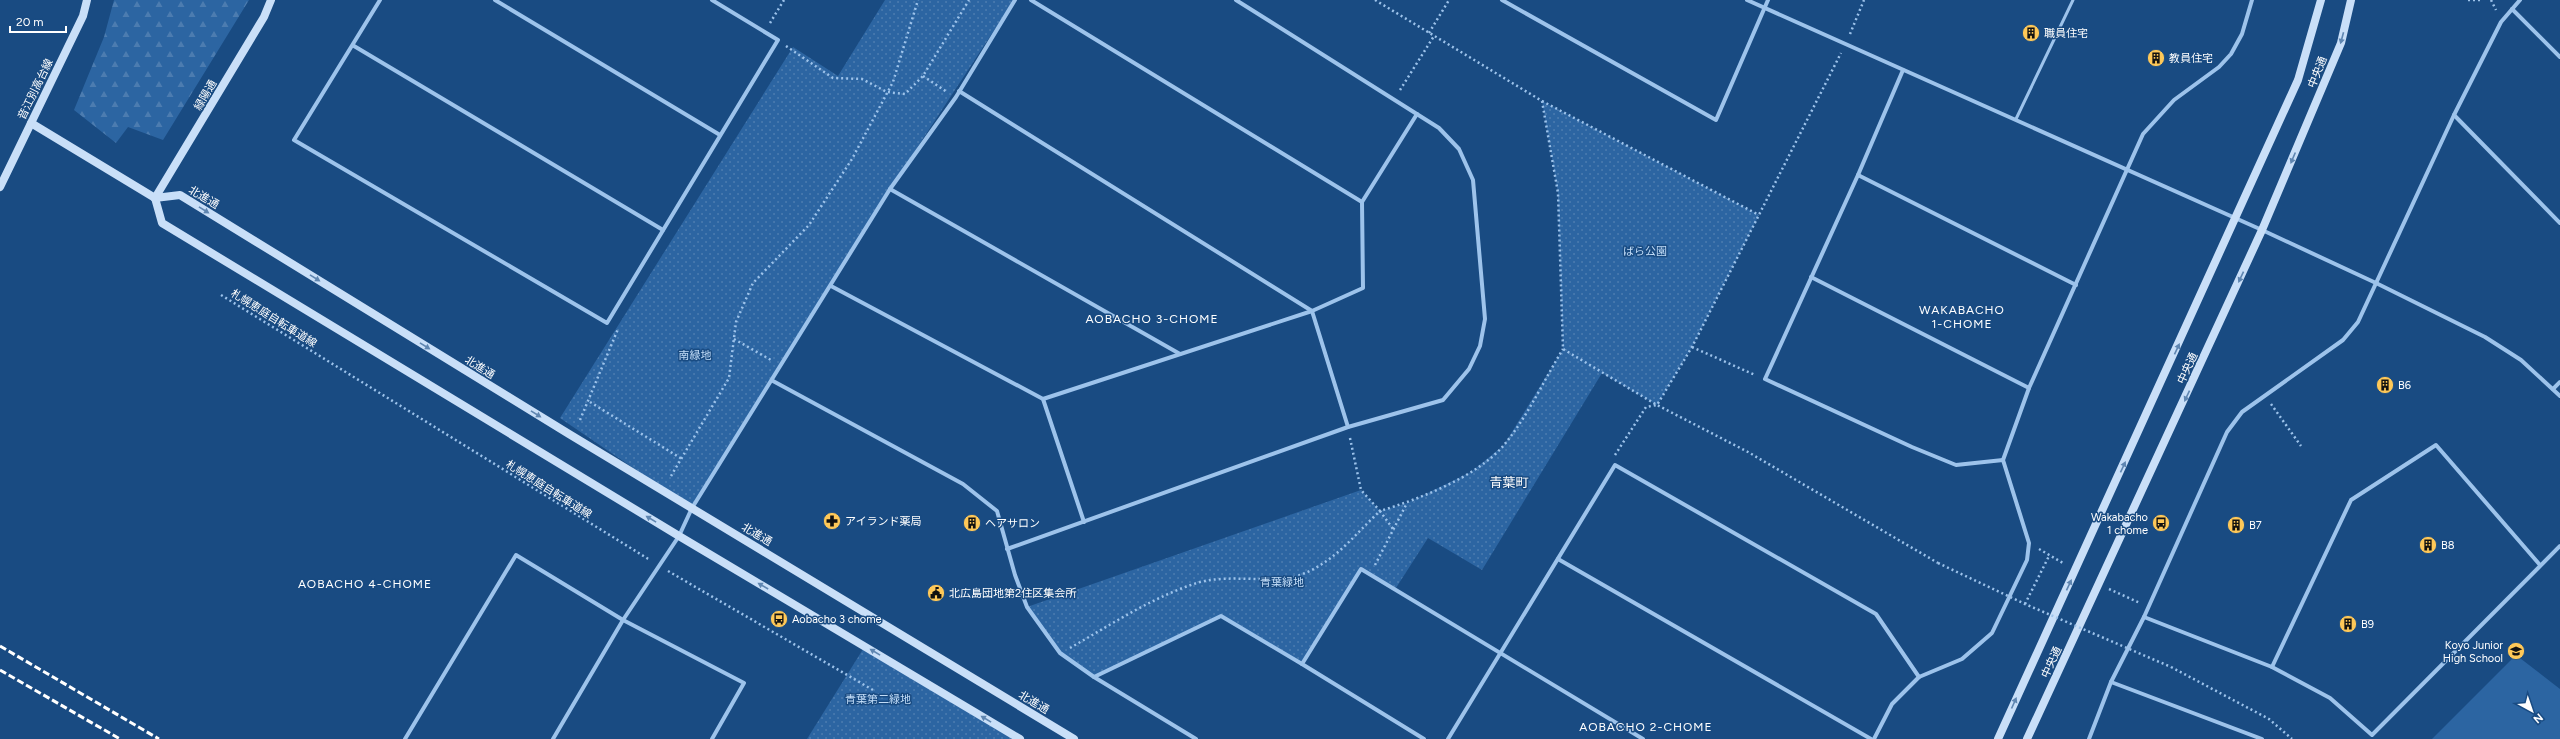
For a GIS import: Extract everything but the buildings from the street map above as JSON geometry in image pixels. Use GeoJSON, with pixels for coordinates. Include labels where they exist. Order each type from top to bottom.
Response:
{"type":"FeatureCollection","features":[{"type":"Feature","properties":{"kind":"street","name":"音江別高台線"},"geometry":{"type":"LineString","coordinates":[[0,187],[83,16],[87,0]]}},
{"type":"Feature","properties":{"kind":"street","name":"緑陽通"},"geometry":{"type":"LineString","coordinates":[[155,198],[260,24],[271,0]]}},
{"type":"Feature","properties":{"kind":"street"},"geometry":{"type":"LineString","coordinates":[[380,0],[354,46],[294,140],[607,323],[613,316],[663,230],[778,40],[712,0]]}},
{"type":"Feature","properties":{"kind":"street"},"geometry":{"type":"LineString","coordinates":[[495,0],[720,135]]}},
{"type":"Feature","properties":{"kind":"street"},"geometry":{"type":"LineString","coordinates":[[554,739],[623,620],[679,536],[692,508],[773,381],[890,189],[956,97],[1015,0]]}},
{"type":"Feature","properties":{"kind":"street"},"geometry":{"type":"LineString","coordinates":[[1031,0],[1362,202]]}},
{"type":"Feature","properties":{"kind":"street"},"geometry":{"type":"LineString","coordinates":[[1007,549],[1348,427],[1443,400],[1469,369],[1480,346],[1485,319],[1473,180],[1459,149],[1439,128],[1236,0]]}},
{"type":"Feature","properties":{"kind":"street"},"geometry":{"type":"LineString","coordinates":[[1502,0],[1716,120],[1768,0]]}},
{"type":"Feature","properties":{"kind":"street"},"geometry":{"type":"LineString","coordinates":[[1747,0],[2016,119],[2376,283],[2485,337],[2521,360],[2560,396]]}},
{"type":"Feature","properties":{"kind":"street"},"geometry":{"type":"LineString","coordinates":[[1874,739],[1892,704],[1919,677],[1962,659],[1992,634],[2027,560],[2029,543],[2003,460],[2029,388],[2129,170],[2143,134],[2174,100],[2219,67],[2231,54],[2242,34],[2252,0]]}},
{"type":"Feature","properties":{"kind":"street","name":"中央通"},"geometry":{"type":"LineString","coordinates":[[1998,739],[2237,219],[2298,80],[2321,0]]}},
{"type":"Feature","properties":{"kind":"street","name":"中央通"},"geometry":{"type":"LineString","coordinates":[[2027,739],[2100,585],[2262,230],[2341,43],[2351,0]]}},
{"type":"Feature","properties":{"kind":"street"},"geometry":{"type":"LineString","coordinates":[[2089,739],[2111,682],[2144,617],[2227,432],[2242,412],[2343,340],[2358,322],[2454,115],[2501,22],[2520,0]]}},
{"type":"Feature","properties":{"kind":"street"},"geometry":{"type":"LineString","coordinates":[[2512,9],[2560,57]]}},
{"type":"Feature","properties":{"kind":"street"},"geometry":{"type":"LineString","coordinates":[[354,46],[663,230]]}},
{"type":"Feature","properties":{"kind":"street"},"geometry":{"type":"LineString","coordinates":[[1903,70],[1858,175],[1765,379],[1912,447],[1956,465],[2003,460]]}},
{"type":"Feature","properties":{"kind":"street"},"geometry":{"type":"LineString","coordinates":[[959,91],[1312,311],[1348,427]]}},
{"type":"Feature","properties":{"kind":"street"},"geometry":{"type":"LineString","coordinates":[[1043,400],[1312,311],[1363,288],[1362,202],[1417,114]]}},
{"type":"Feature","properties":{"kind":"street"},"geometry":{"type":"LineString","coordinates":[[2454,115],[2560,223]]}},
{"type":"Feature","properties":{"kind":"street"},"geometry":{"type":"LineString","coordinates":[[31,123],[155,198],[162,223],[679,536],[1020,739]]}},
{"type":"Feature","properties":{"kind":"street"},"geometry":{"type":"LineString","coordinates":[[1858,175],[2076,285]]}},
{"type":"Feature","properties":{"kind":"street"},"geometry":{"type":"LineString","coordinates":[[890,189],[1180,354]]}},
{"type":"Feature","properties":{"kind":"street","name":"北進通"},"geometry":{"type":"LineString","coordinates":[[155,198],[180,195],[692,508],[1074,739]]}},
{"type":"Feature","properties":{"kind":"street"},"geometry":{"type":"LineString","coordinates":[[1810,278],[2029,388]]}},
{"type":"Feature","properties":{"kind":"street"},"geometry":{"type":"LineString","coordinates":[[831,286],[1043,400],[1084,522]]}},
{"type":"Feature","properties":{"kind":"street"},"geometry":{"type":"LineString","coordinates":[[773,381],[963,484],[997,511],[1007,549],[1027,607],[1060,653],[1094,677],[1196,739]]}},
{"type":"Feature","properties":{"kind":"street"},"geometry":{"type":"LineString","coordinates":[[2553,389],[2560,382]]}},
{"type":"Feature","properties":{"kind":"street"},"geometry":{"type":"LineString","coordinates":[[2272,667],[2351,500],[2436,445],[2540,565]]}},
{"type":"Feature","properties":{"kind":"street"},"geometry":{"type":"LineString","coordinates":[[1448,739],[1616,465],[1876,614],[1919,677]]}},
{"type":"Feature","properties":{"kind":"street"},"geometry":{"type":"LineString","coordinates":[[2144,617],[2272,667],[2330,698],[2372,735],[2560,546]]}},
{"type":"Feature","properties":{"kind":"street"},"geometry":{"type":"LineString","coordinates":[[405,739],[516,555],[623,620],[744,683],[712,739]]}},
{"type":"Feature","properties":{"kind":"street"},"geometry":{"type":"LineString","coordinates":[[1558,559],[1870,739]]}},
{"type":"Feature","properties":{"kind":"street"},"geometry":{"type":"LineString","coordinates":[[1302,664],[1361,569],[1499,654],[1643,739]]}},
{"type":"Feature","properties":{"kind":"street"},"geometry":{"type":"LineString","coordinates":[[1094,677],[1221,616],[1424,739]]}},
{"type":"Feature","properties":{"kind":"street"},"geometry":{"type":"LineString","coordinates":[[2111,682],[2262,739]]}},
{"type":"Feature","properties":{"kind":"lane"},"geometry":{"type":"LineString","coordinates":[[2016,119],[2073,0]]}},
{"type":"Feature","properties":{"kind":"path"},"geometry":{"type":"LineString","coordinates":[[764,32],[784,0]]}},
{"type":"Feature","properties":{"kind":"path"},"geometry":{"type":"LineString","coordinates":[[671,476],[729,378],[736,322],[752,283],[809,225],[852,159],[893,82],[918,0]]}},
{"type":"Feature","properties":{"kind":"path"},"geometry":{"type":"LineString","coordinates":[[778,40],[833,78],[862,79],[887,92],[905,94],[922,76],[969,0]]}},
{"type":"Feature","properties":{"kind":"path"},"geometry":{"type":"LineString","coordinates":[[1375,0],[1542,101],[1759,214]]}},
{"type":"Feature","properties":{"kind":"path"},"geometry":{"type":"LineString","coordinates":[[1429,33],[1449,0]]}},
{"type":"Feature","properties":{"kind":"path"},"geometry":{"type":"LineString","coordinates":[[1616,465],[1614,455],[1646,407],[1657,405],[1692,347],[1846,43],[1864,0]]}},
{"type":"Feature","properties":{"kind":"path"},"geometry":{"type":"LineString","coordinates":[[2468,0],[2483,0]]}},
{"type":"Feature","properties":{"kind":"path"},"geometry":{"type":"LineString","coordinates":[[1394,99],[1434,36]]}},
{"type":"Feature","properties":{"kind":"path"},"geometry":{"type":"LineString","coordinates":[[922,76],[956,97]]}},
{"type":"Feature","properties":{"kind":"path"},"geometry":{"type":"LineString","coordinates":[[1060,653],[1167,593],[1202,582],[1236,577],[1293,577],[1322,565],[1351,543],[1361,528],[1380,511],[1407,503],[1474,471],[1504,445],[1563,349],[1558,193],[1542,101]]}},
{"type":"Feature","properties":{"kind":"path","name":"札幌恵庭自転車道線"},"geometry":{"type":"LineString","coordinates":[[221,295],[658,566],[873,690]]}},
{"type":"Feature","properties":{"kind":"path"},"geometry":{"type":"LineString","coordinates":[[580,420],[590,402],[620,323],[613,316]]}},
{"type":"Feature","properties":{"kind":"path"},"geometry":{"type":"LineString","coordinates":[[734,339],[782,366]]}},
{"type":"Feature","properties":{"kind":"path"},"geometry":{"type":"LineString","coordinates":[[1692,347],[1765,379]]}},
{"type":"Feature","properties":{"kind":"path"},"geometry":{"type":"LineString","coordinates":[[1563,349],[1657,405],[1748,452],[1938,562],[2025,604],[2171,667],[2269,719],[2292,739]]}},
{"type":"Feature","properties":{"kind":"path"},"geometry":{"type":"LineString","coordinates":[[2265,395],[2301,446]]}},
{"type":"Feature","properties":{"kind":"path"},"geometry":{"type":"LineString","coordinates":[[590,402],[682,459]]}},
{"type":"Feature","properties":{"kind":"path"},"geometry":{"type":"LineString","coordinates":[[1348,427],[1361,490],[1394,529]]}},
{"type":"Feature","properties":{"kind":"path"},"geometry":{"type":"LineString","coordinates":[[1370,575],[1407,503]]}},
{"type":"Feature","properties":{"kind":"path"},"geometry":{"type":"LineString","coordinates":[[2029,543],[2062,563]]}},
{"type":"Feature","properties":{"kind":"path"},"geometry":{"type":"LineString","coordinates":[[2025,604],[2049,556]]}},
{"type":"Feature","properties":{"kind":"path"},"geometry":{"type":"LineString","coordinates":[[2100,585],[2143,604]]}},
{"type":"Feature","properties":{"kind":"green space"},"geometry":{"type":"Polygon","coordinates":[[[114,0],[249,0],[163,140],[128,127],[116,143],[74,110],[104,37],[114,0]]]}},
{"type":"Feature","properties":{"kind":"green space","name":"南緑地"},"geometry":{"type":"Polygon","coordinates":[[[885,0],[1014,0],[890,189],[692,508],[560,418],[793,47],[838,76],[885,0]]]}},
{"type":"Feature","properties":{"kind":"green space"},"geometry":{"type":"Polygon","coordinates":[[[1542,101],[1759,215],[1692,347],[1657,405],[1602,373],[1482,570],[1428,538],[1394,591],[1361,570],[1302,664],[1221,616],[1094,677],[1060,653],[1027,607],[1361,490],[1380,511],[1407,503],[1471,472],[1504,445],[1563,349],[1558,193],[1542,101]]]}},
{"type":"Feature","properties":{"kind":"green space","name":"青葉第二緑地"},"geometry":{"type":"Polygon","coordinates":[[[865,646],[1020,739],[807,739],[865,646]]]}},
{"type":"Feature","properties":{"kind":"green space"},"geometry":{"type":"Polygon","coordinates":[[[2516,655],[2560,689],[2560,739],[2432,739],[2516,655]]]}},
{"type":"Feature","properties":{"kind":"railway"},"geometry":{"type":"LineString","coordinates":[[0,646],[159,739]]}},
{"type":"Feature","properties":{"kind":"railway"},"geometry":{"type":"LineString","coordinates":[[0,670],[120,739]]}},
{"type":"Feature","properties":{"kind":"place","name":"職員住宅"},"geometry":{"type":"Point","coordinates":[2031,33]}},
{"type":"Feature","properties":{"kind":"place","name":"教員住宅"},"geometry":{"type":"Point","coordinates":[2156,58]}},
{"type":"Feature","properties":{"kind":"place","name":"B6"},"geometry":{"type":"Point","coordinates":[2385,385]}},
{"type":"Feature","properties":{"kind":"place","name":"アイランド薬局"},"geometry":{"type":"Point","coordinates":[832,521]}},
{"type":"Feature","properties":{"kind":"place","name":"ヘアサロン"},"geometry":{"type":"Point","coordinates":[972,523]}},
{"type":"Feature","properties":{"kind":"place","name":"Wakabacho 1 chome"},"geometry":{"type":"Point","coordinates":[2161,523]}},
{"type":"Feature","properties":{"kind":"place","name":"B7"},"geometry":{"type":"Point","coordinates":[2236,525]}},
{"type":"Feature","properties":{"kind":"place","name":"B8"},"geometry":{"type":"Point","coordinates":[2428,545]}},
{"type":"Feature","properties":{"kind":"place","name":"北広島団地第2住区集会所"},"geometry":{"type":"Point","coordinates":[936,593]}},
{"type":"Feature","properties":{"kind":"place","name":"Aobacho 3 chome"},"geometry":{"type":"Point","coordinates":[779,619]}},
{"type":"Feature","properties":{"kind":"place","name":"B9"},"geometry":{"type":"Point","coordinates":[2348,624]}},
{"type":"Feature","properties":{"kind":"place","name":"Koyo Junior High School"},"geometry":{"type":"Point","coordinates":[2516,651]}},
{"type":"Feature","properties":{"kind":"district","name":"WAKABACHO 1-CHOME"},"geometry":{"type":"Point","coordinates":[1962,317]}},
{"type":"Feature","properties":{"kind":"district","name":"AOBACHO 3-CHOME"},"geometry":{"type":"Point","coordinates":[1152,319]}},
{"type":"Feature","properties":{"kind":"district","name":"青葉町"},"geometry":{"type":"Point","coordinates":[1509,482]}},
{"type":"Feature","properties":{"kind":"district","name":"AOBACHO 4-CHOME"},"geometry":{"type":"Point","coordinates":[365,584]}},
{"type":"Feature","properties":{"kind":"district","name":"AOBACHO 2-CHOME"},"geometry":{"type":"Point","coordinates":[1646,727]}},
{"type":"Feature","properties":{"kind":"park label","name":"ばら公園"},"geometry":{"type":"Point","coordinates":[1645,251]}},
{"type":"Feature","properties":{"kind":"park label","name":"青葉緑地"},"geometry":{"type":"Point","coordinates":[1282,582]}}]}
